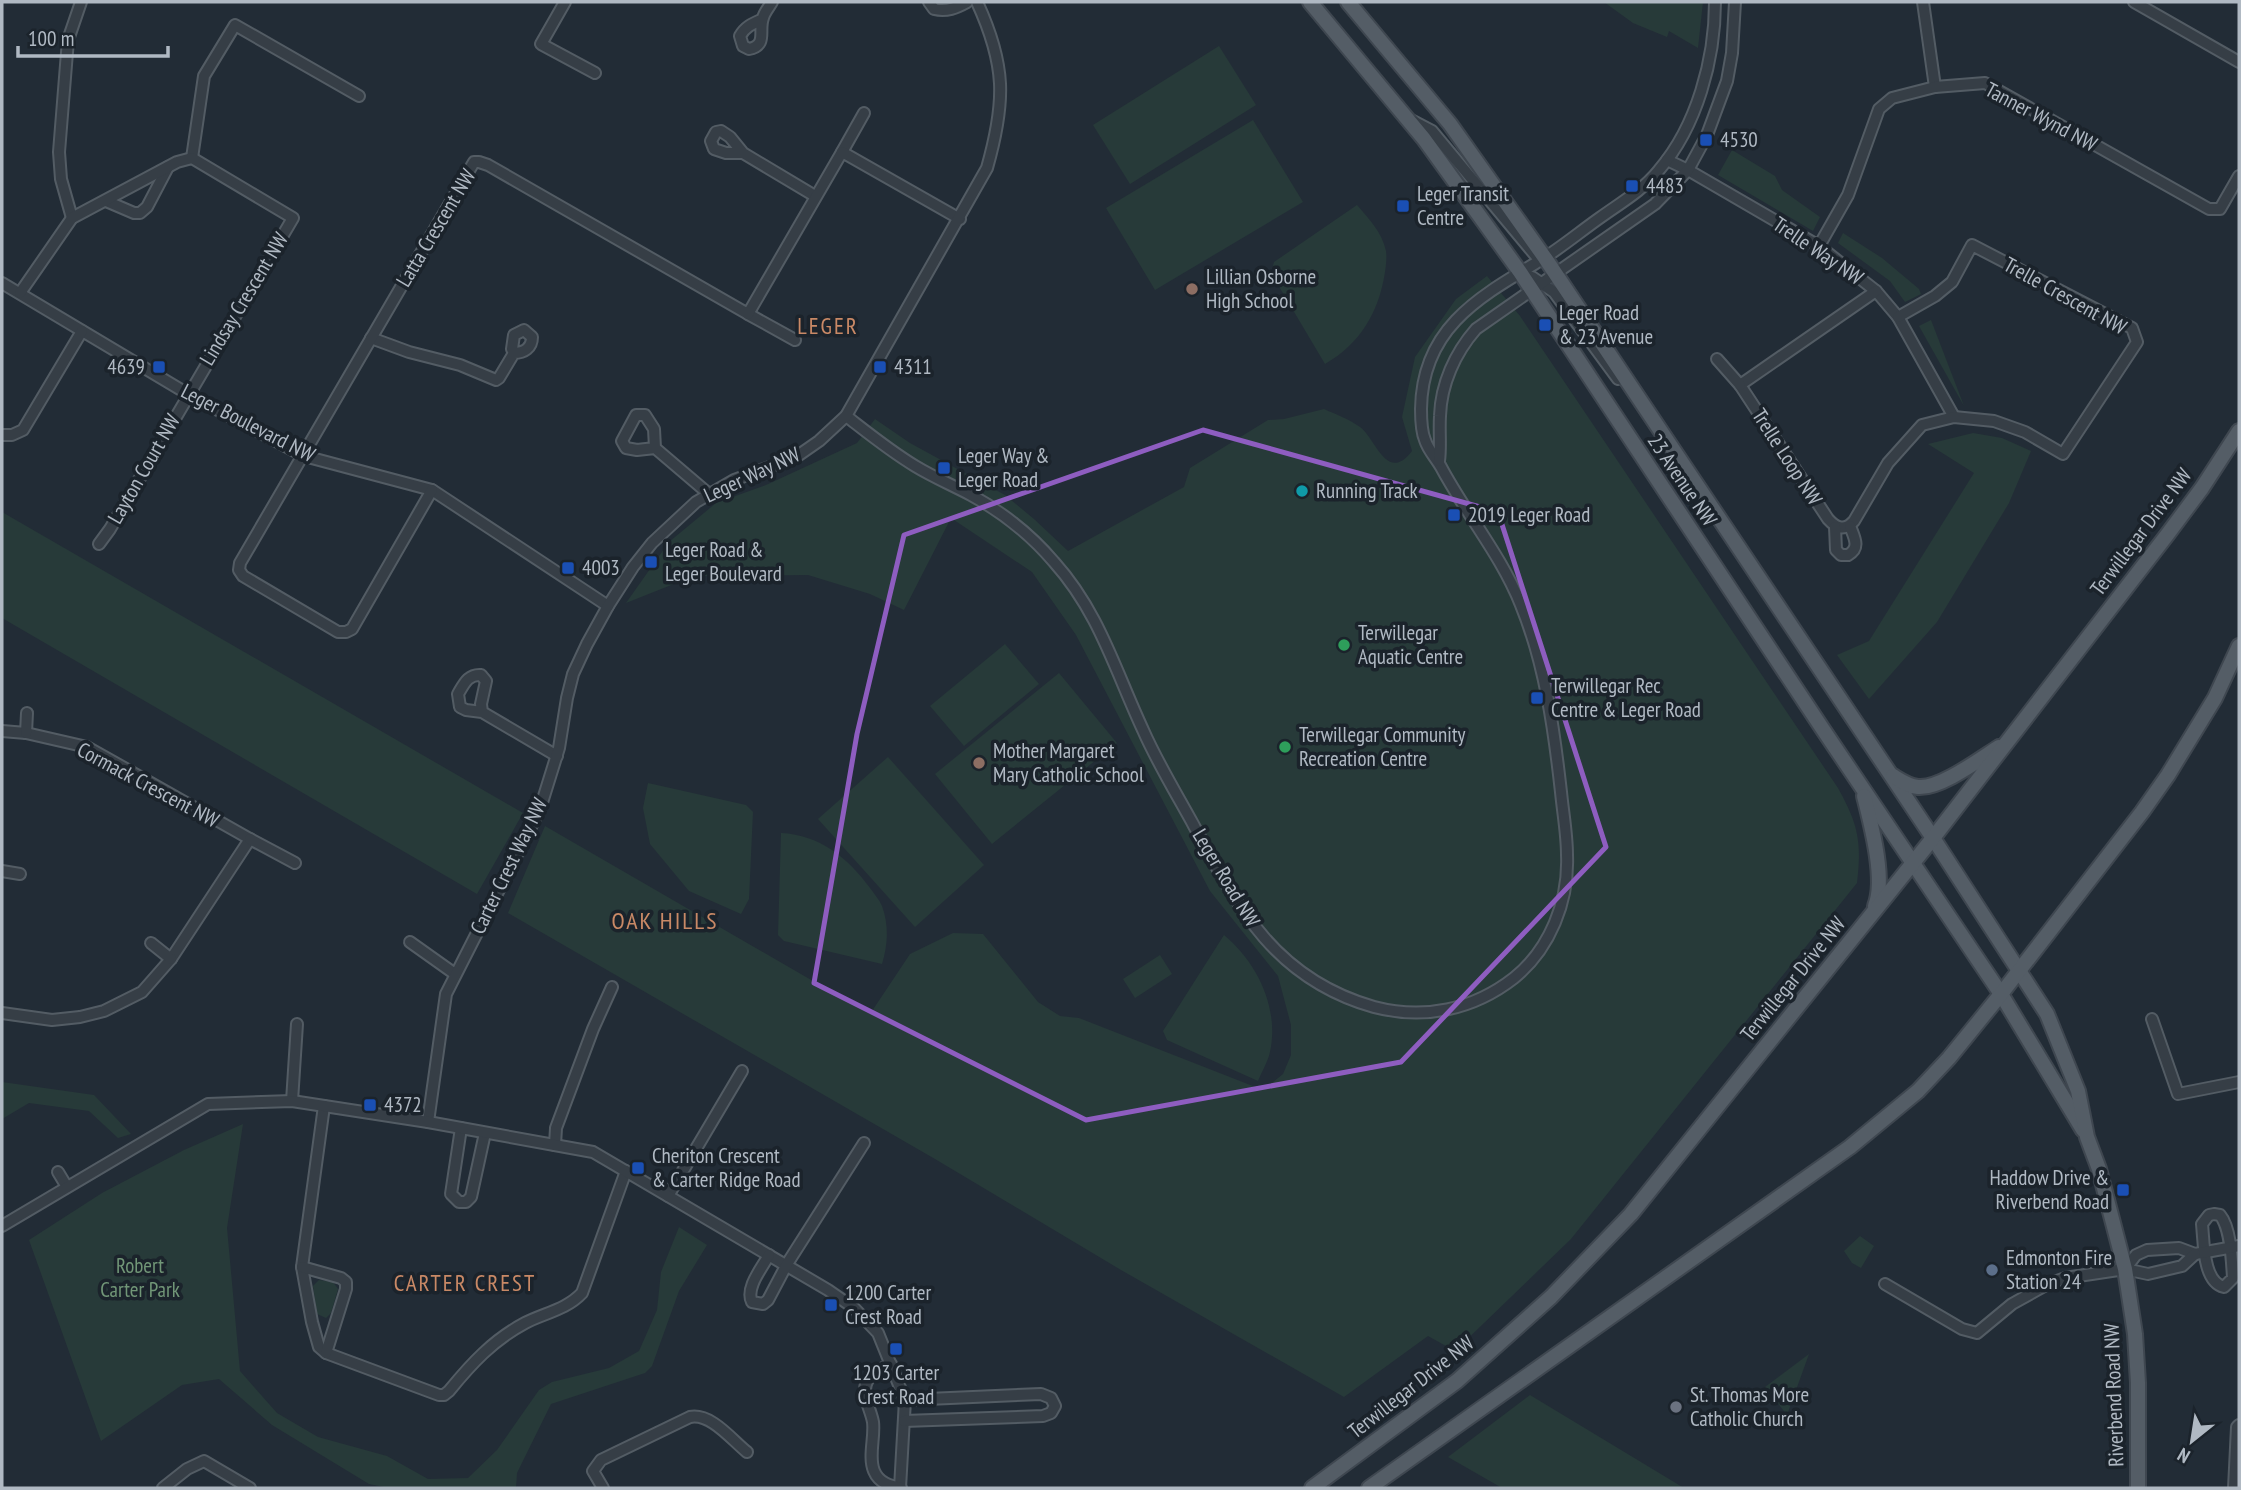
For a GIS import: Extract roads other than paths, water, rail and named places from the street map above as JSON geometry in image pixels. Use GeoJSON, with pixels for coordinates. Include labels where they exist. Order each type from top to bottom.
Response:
{"type":"FeatureCollection","features":[{"type":"Feature","properties":{"kind":"main road","name":"23 Avenue NW"},"geometry":{"type":"LineString","coordinates":[[1310,2],[1409,119],[1520,272],[1536,286],[1863,788],[2001,994]]}},
{"type":"Feature","properties":{"kind":"main road","name":"23 Avenue NW"},"geometry":{"type":"LineString","coordinates":[[1348,2],[1450,124],[1542,259],[1557,274],[2020,970]]}},
{"type":"Feature","properties":{"kind":"main road","name":"Terwillegar Drive NW"},"geometry":{"type":"LineString","coordinates":[[1312,1488],[1457,1381],[1551,1297],[1630,1214],[1933,838],[2167,535],[2239,431]]}},
{"type":"Feature","properties":{"kind":"main road"},"geometry":{"type":"LineString","coordinates":[[1369,1488],[1874,1128],[1930,1079],[2001,994],[2142,812],[2168,775],[2214,698],[2239,646]]}},
{"type":"Feature","properties":{"kind":"main road"},"geometry":{"type":"LineString","coordinates":[[1889,773],[1908,785],[1927,787],[2006,743]]}},
{"type":"Feature","properties":{"kind":"main road"},"geometry":{"type":"LineString","coordinates":[[1863,788],[1880,881],[1879,896],[1872,915]]}},
{"type":"Feature","properties":{"kind":"main road","name":"Riverbend Road NW"},"geometry":{"type":"LineString","coordinates":[[2020,970],[2060,1041],[2078,1091],[2087,1137],[2101,1177],[2125,1269],[2135,1334],[2138,1383],[2138,1488]]}},
{"type":"Feature","properties":{"kind":"main road","name":"Riverbend Road NW"},"geometry":{"type":"LineString","coordinates":[[2001,994],[2087,1137]]}},
{"type":"Feature","properties":{"kind":"street"},"geometry":{"type":"LineString","coordinates":[[72,218],[61,179],[59,152],[68,40],[81,2]]}},
{"type":"Feature","properties":{"kind":"street"},"geometry":{"type":"LineString","coordinates":[[565,2],[541,44],[595,73]]}},
{"type":"Feature","properties":{"kind":"street"},"geometry":{"type":"LineString","coordinates":[[761,20],[772,2]]}},
{"type":"Feature","properties":{"kind":"street"},"geometry":{"type":"LineString","coordinates":[[929,2],[934,9],[942,11],[967,2]]}},
{"type":"Feature","properties":{"kind":"street","name":"Leger Way NW"},"geometry":{"type":"LineString","coordinates":[[557,755],[573,674],[608,606],[633,567],[678,516],[709,494],[734,480],[796,457],[819,441],[846,416],[960,219],[987,168],[997,133],[1001,101],[1000,68],[992,34],[977,2]]}},
{"type":"Feature","properties":{"kind":"street","name":"Leger Road NW"},"geometry":{"type":"LineString","coordinates":[[846,416],[907,461],[975,497],[1011,521],[1040,546],[1065,575],[1086,604],[1103,635],[1143,732],[1220,874],[1241,909],[1264,939],[1294,967],[1367,1005],[1408,1013],[1446,1011],[1481,999],[1524,969],[1544,944],[1558,916],[1566,887],[1567,855],[1556,749],[1541,663],[1521,604],[1495,552],[1438,461],[1425,445],[1421,408],[1427,369],[1438,343],[1457,317],[1474,301],[1542,259],[1639,191],[1662,168],[1690,120],[1707,73],[1715,2]]}},
{"type":"Feature","properties":{"kind":"street"},"geometry":{"type":"LineString","coordinates":[[1438,461],[1444,388],[1457,354],[1476,329],[1655,204],[1688,170],[1707,135],[1727,81],[1732,53],[1735,2]]}},
{"type":"Feature","properties":{"kind":"street"},"geometry":{"type":"LineString","coordinates":[[1923,2],[1935,88]]}},
{"type":"Feature","properties":{"kind":"street"},"geometry":{"type":"LineString","coordinates":[[2134,2],[2239,62]]}},
{"type":"Feature","properties":{"kind":"street"},"geometry":{"type":"LineString","coordinates":[[2153,13],[2159,2]]}},
{"type":"Feature","properties":{"kind":"street"},"geometry":{"type":"LineString","coordinates":[[20,293],[72,218],[169,166],[192,158],[204,75],[235,25],[359,96]]}},
{"type":"Feature","properties":{"kind":"street","name":"Tanner Wynd NW"},"geometry":{"type":"LineString","coordinates":[[1819,246],[1848,195],[1879,109],[1892,98],[1935,88],[1985,83],[2209,209],[2220,209],[2239,176]]}},
{"type":"Feature","properties":{"kind":"street"},"geometry":{"type":"LineString","coordinates":[[748,314],[864,113]]}},
{"type":"Feature","properties":{"kind":"street"},"geometry":{"type":"LineString","coordinates":[[1409,119],[1432,131],[1542,259]]}},
{"type":"Feature","properties":{"kind":"street"},"geometry":{"type":"LineString","coordinates":[[842,152],[960,219]]}},
{"type":"Feature","properties":{"kind":"street"},"geometry":{"type":"LineString","coordinates":[[743,153],[815,196]]}},
{"type":"Feature","properties":{"kind":"street","name":"Lindsay Crescent NW"},"geometry":{"type":"LineString","coordinates":[[188,394],[293,218],[192,158]]}},
{"type":"Feature","properties":{"kind":"street","name":"Trelle Way NW"},"geometry":{"type":"LineString","coordinates":[[1667,160],[1819,246],[1876,291],[1898,317],[1954,417]]}},
{"type":"Feature","properties":{"kind":"street","name":"Latta Crescent NW"},"geometry":{"type":"LineString","coordinates":[[432,490],[352,629],[346,632],[338,632],[243,576],[239,570],[240,563],[474,162],[488,166],[795,340]]}},
{"type":"Feature","properties":{"kind":"street"},"geometry":{"type":"LineString","coordinates":[[106,201],[137,214],[144,211],[169,166]]}},
{"type":"Feature","properties":{"kind":"street","name":"Trelle Crescent NW"},"geometry":{"type":"LineString","coordinates":[[1898,317],[1935,296],[1952,282],[1972,245],[2132,328],[2137,342],[2063,454],[2025,432],[1994,421],[1954,417]]}},
{"type":"Feature","properties":{"kind":"street","name":"Leger Boulevard NW"},"geometry":{"type":"LineString","coordinates":[[2,284],[188,394],[304,456],[432,490],[608,606]]}},
{"type":"Feature","properties":{"kind":"street"},"geometry":{"type":"LineString","coordinates":[[1536,286],[1554,292],[1668,442]]}},
{"type":"Feature","properties":{"kind":"street","name":"Trelle Loop NW"},"geometry":{"type":"LineString","coordinates":[[1740,385],[1876,291]]}},
{"type":"Feature","properties":{"kind":"street"},"geometry":{"type":"LineString","coordinates":[[2,435],[12,435],[23,430],[82,331]]}},
{"type":"Feature","properties":{"kind":"street"},"geometry":{"type":"LineString","coordinates":[[371,338],[409,352],[460,365],[496,380],[514,353]]}},
{"type":"Feature","properties":{"kind":"street","name":"Trelle Loop NW"},"geometry":{"type":"LineString","coordinates":[[1717,359],[1740,385],[1835,527],[1836,550],[1841,555],[1854,552],[1856,544],[1850,526],[1888,463],[1922,425],[1954,417]]}},
{"type":"Feature","properties":{"kind":"street","name":"Layton Court NW"},"geometry":{"type":"LineString","coordinates":[[99,544],[188,394]]}},
{"type":"Feature","properties":{"kind":"street"},"geometry":{"type":"LineString","coordinates":[[656,448],[709,494]]}},
{"type":"Feature","properties":{"kind":"street","name":"Trelle Loop NW"},"geometry":{"type":"LineString","coordinates":[[1835,527],[1850,526]]}},
{"type":"Feature","properties":{"kind":"street"},"geometry":{"type":"LineString","coordinates":[[482,712],[557,755]]}},
{"type":"Feature","properties":{"kind":"street"},"geometry":{"type":"LineString","coordinates":[[26,733],[27,713]]}},
{"type":"Feature","properties":{"kind":"street","name":"Cormack Crescent NW"},"geometry":{"type":"LineString","coordinates":[[2,731],[26,733],[87,747],[295,863]]}},
{"type":"Feature","properties":{"kind":"street","name":"Carter Crest Way NW"},"geometry":{"type":"LineString","coordinates":[[428,1122],[446,994],[540,809],[557,755]]}},
{"type":"Feature","properties":{"kind":"street"},"geometry":{"type":"LineString","coordinates":[[2,1013],[52,1020],[80,1017],[104,1011],[142,992],[171,959],[250,839]]}},
{"type":"Feature","properties":{"kind":"street"},"geometry":{"type":"LineString","coordinates":[[2,871],[20,874]]}},
{"type":"Feature","properties":{"kind":"street"},"geometry":{"type":"LineString","coordinates":[[410,942],[455,974]]}},
{"type":"Feature","properties":{"kind":"street"},"geometry":{"type":"LineString","coordinates":[[151,943],[171,959]]}},
{"type":"Feature","properties":{"kind":"street"},"geometry":{"type":"LineString","coordinates":[[555,1145],[556,1128],[593,1029],[612,987]]}},
{"type":"Feature","properties":{"kind":"street"},"geometry":{"type":"LineString","coordinates":[[2152,1019],[2178,1094],[2239,1083]]}},
{"type":"Feature","properties":{"kind":"street"},"geometry":{"type":"LineString","coordinates":[[292,1101],[298,1024]]}},
{"type":"Feature","properties":{"kind":"street"},"geometry":{"type":"LineString","coordinates":[[668,1196],[742,1071]]}},
{"type":"Feature","properties":{"kind":"street"},"geometry":{"type":"LineString","coordinates":[[2,1226],[208,1104],[292,1101],[428,1122],[593,1152],[787,1264],[854,1308],[878,1333],[891,1364],[905,1400],[900,1488],[890,1486],[879,1479],[872,1469],[873,1421],[864,1388],[873,1374],[891,1364]]}},
{"type":"Feature","properties":{"kind":"street"},"geometry":{"type":"LineString","coordinates":[[324,1106],[302,1267],[312,1322],[320,1348],[326,1353],[439,1395],[444,1395],[481,1353],[501,1338],[526,1322],[574,1302],[582,1293],[626,1171]]}},
{"type":"Feature","properties":{"kind":"street"},"geometry":{"type":"LineString","coordinates":[[461,1128],[451,1194],[452,1198],[459,1202],[466,1202],[471,1197],[485,1133]]}},
{"type":"Feature","properties":{"kind":"street"},"geometry":{"type":"LineString","coordinates":[[769,1255],[751,1289],[749,1297],[752,1302],[763,1304],[768,1300],[787,1264],[864,1143]]}},
{"type":"Feature","properties":{"kind":"street"},"geometry":{"type":"LineString","coordinates":[[58,1172],[67,1187]]}},
{"type":"Feature","properties":{"kind":"street"},"geometry":{"type":"LineString","coordinates":[[2209,1215],[2220,1215],[2235,1247],[2233,1279],[2224,1287],[2218,1285],[2209,1276],[2200,1253],[2202,1224],[2209,1215]]}},
{"type":"Feature","properties":{"kind":"street"},"geometry":{"type":"LineString","coordinates":[[2125,1269],[2136,1255],[2147,1250],[2179,1248],[2200,1253],[2235,1247]]}},
{"type":"Feature","properties":{"kind":"street"},"geometry":{"type":"LineString","coordinates":[[1885,1284],[1962,1329],[1977,1334],[2012,1304],[2065,1278],[2125,1269],[2148,1274],[2182,1266],[2200,1253]]}},
{"type":"Feature","properties":{"kind":"street"},"geometry":{"type":"LineString","coordinates":[[302,1267],[341,1278],[346,1282],[326,1353]]}},
{"type":"Feature","properties":{"kind":"street"},"geometry":{"type":"LineString","coordinates":[[904,1420],[1043,1416],[1051,1413],[1055,1406],[1051,1398],[1041,1394],[905,1400]]}},
{"type":"Feature","properties":{"kind":"street"},"geometry":{"type":"LineString","coordinates":[[603,1488],[593,1471],[601,1460],[690,1417],[698,1415],[706,1418],[747,1452]]}},
{"type":"Feature","properties":{"kind":"street"},"geometry":{"type":"LineString","coordinates":[[2234,1488],[2239,1424]]}},
{"type":"Feature","properties":{"kind":"street"},"geometry":{"type":"LineString","coordinates":[[163,1488],[187,1469],[204,1461],[250,1488]]}},
{"type":"Feature","properties":{"kind":"place","name":"4530"},"geometry":{"type":"Point","coordinates":[1706,140]}},
{"type":"Feature","properties":{"kind":"place","name":"4483"},"geometry":{"type":"Point","coordinates":[1632,186]}},
{"type":"Feature","properties":{"kind":"place","name":"Leger Transit Centre"},"geometry":{"type":"Point","coordinates":[1403,206]}},
{"type":"Feature","properties":{"kind":"place","name":"Lillian Osborne High School"},"geometry":{"type":"Point","coordinates":[1192,289]}},
{"type":"Feature","properties":{"kind":"place","name":"Leger Road & 23 Avenue"},"geometry":{"type":"Point","coordinates":[1545,325]}},
{"type":"Feature","properties":{"kind":"place","name":"4639"},"geometry":{"type":"Point","coordinates":[159,367]}},
{"type":"Feature","properties":{"kind":"place","name":"4311"},"geometry":{"type":"Point","coordinates":[880,367]}},
{"type":"Feature","properties":{"kind":"place","name":"Leger Way & Leger Road"},"geometry":{"type":"Point","coordinates":[944,468]}},
{"type":"Feature","properties":{"kind":"place","name":"Running Track"},"geometry":{"type":"Point","coordinates":[1302,491]}},
{"type":"Feature","properties":{"kind":"place","name":"2019 Leger Road"},"geometry":{"type":"Point","coordinates":[1454,515]}},
{"type":"Feature","properties":{"kind":"place","name":"Leger Road & Leger Boulevard"},"geometry":{"type":"Point","coordinates":[651,562]}},
{"type":"Feature","properties":{"kind":"place","name":"4003"},"geometry":{"type":"Point","coordinates":[568,568]}},
{"type":"Feature","properties":{"kind":"place","name":"Terwillegar Aquatic Centre"},"geometry":{"type":"Point","coordinates":[1344,645]}},
{"type":"Feature","properties":{"kind":"place","name":"Terwillegar Rec Centre & Leger Road"},"geometry":{"type":"Point","coordinates":[1537,698]}},
{"type":"Feature","properties":{"kind":"place","name":"Terwillegar Community Recreation Centre"},"geometry":{"type":"Point","coordinates":[1285,747]}},
{"type":"Feature","properties":{"kind":"place","name":"Mother Margaret Mary Catholic School"},"geometry":{"type":"Point","coordinates":[979,763]}},
{"type":"Feature","properties":{"kind":"place","name":"4372"},"geometry":{"type":"Point","coordinates":[370,1105]}},
{"type":"Feature","properties":{"kind":"place","name":"Cheriton Crescent & Carter Ridge Road"},"geometry":{"type":"Point","coordinates":[638,1168]}},
{"type":"Feature","properties":{"kind":"place","name":"Haddow Drive & Riverbend Road"},"geometry":{"type":"Point","coordinates":[2123,1190]}},
{"type":"Feature","properties":{"kind":"place","name":"Edmonton Fire Station 24"},"geometry":{"type":"Point","coordinates":[1992,1270]}},
{"type":"Feature","properties":{"kind":"place","name":"1200 Carter Crest Road"},"geometry":{"type":"Point","coordinates":[831,1305]}},
{"type":"Feature","properties":{"kind":"place","name":"1203 Carter Crest Road"},"geometry":{"type":"Point","coordinates":[896,1349]}},
{"type":"Feature","properties":{"kind":"place","name":"St. Thomas More Catholic Church"},"geometry":{"type":"Point","coordinates":[1676,1407]}},
{"type":"Feature","properties":{"kind":"district","name":"LEGER"},"geometry":{"type":"Point","coordinates":[828,326]}},
{"type":"Feature","properties":{"kind":"district","name":"OAK HILLS"},"geometry":{"type":"Point","coordinates":[665,921]}},
{"type":"Feature","properties":{"kind":"district","name":"CARTER CREST"},"geometry":{"type":"Point","coordinates":[465,1283]}},
{"type":"Feature","properties":{"kind":"park label","name":"Robert Carter Park"},"geometry":{"type":"Point","coordinates":[140,1278]}}]}
